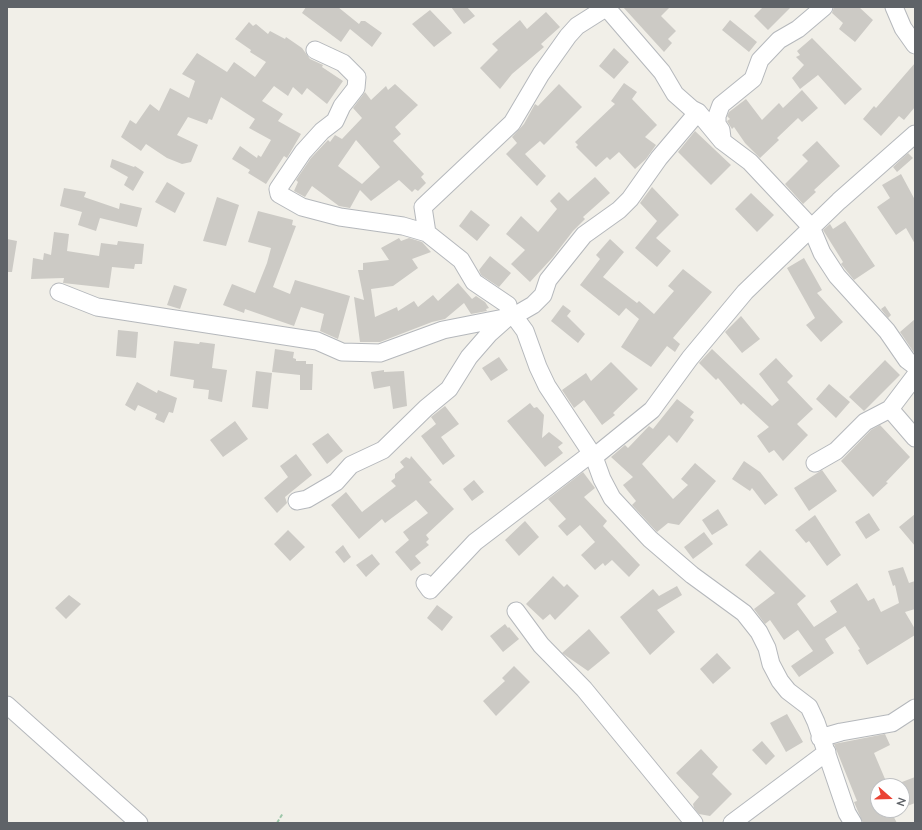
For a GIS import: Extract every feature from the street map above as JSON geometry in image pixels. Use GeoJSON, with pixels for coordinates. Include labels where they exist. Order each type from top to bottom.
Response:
{"type":"FeatureCollection","features":[{"type":"Feature","properties":{"kind":"street"},"geometry":{"type":"LineString","coordinates":[[427,233],[423,206],[467,164],[494,142],[512,123],[541,74],[568,36],[577,26],[606,7],[662,72],[675,94],[692,109],[698,112],[722,141],[750,162],[811,227],[822,253],[837,276],[887,331],[907,360],[915,366]]}},
{"type":"Feature","properties":{"kind":"street"},"geometry":{"type":"LineString","coordinates":[[722,141],[722,130],[717,124],[717,116],[721,105],[753,79],[760,60],[779,40],[798,29],[824,7]]}},
{"type":"Feature","properties":{"kind":"street"},"geometry":{"type":"LineString","coordinates":[[894,7],[903,28],[915,45]]}},
{"type":"Feature","properties":{"kind":"street"},"geometry":{"type":"LineString","coordinates":[[315,50],[343,63],[357,77],[357,84],[354,91],[342,106],[335,121],[322,131],[303,152],[278,189],[279,194],[302,207],[332,215],[366,222],[403,226],[427,233],[461,260],[474,282],[508,305],[512,316],[525,331],[538,367],[547,386],[593,455],[602,479],[612,498],[635,524],[675,561],[744,613],[759,632],[771,664],[780,681],[788,691],[809,706],[845,806],[853,823]]}},
{"type":"Feature","properties":{"kind":"street"},"geometry":{"type":"LineString","coordinates":[[297,502],[307,499],[336,482],[351,466],[383,450],[426,408],[449,389],[469,357],[489,334],[512,316],[534,305],[539,299],[548,280],[584,234],[619,210],[630,199],[659,158],[698,112]]}},
{"type":"Feature","properties":{"kind":"street"},"geometry":{"type":"LineString","coordinates":[[425,583],[430,590],[475,542],[652,410],[690,358],[745,292],[811,227],[915,134]]}},
{"type":"Feature","properties":{"kind":"street"},"geometry":{"type":"LineString","coordinates":[[59,292],[97,307],[317,341],[342,352],[380,353],[443,330],[512,316]]}},
{"type":"Feature","properties":{"kind":"street"},"geometry":{"type":"LineString","coordinates":[[815,463],[836,450],[865,422],[890,409],[915,376]]}},
{"type":"Feature","properties":{"kind":"street"},"geometry":{"type":"LineString","coordinates":[[890,409],[915,438]]}},
{"type":"Feature","properties":{"kind":"street"},"geometry":{"type":"LineString","coordinates":[[516,611],[541,645],[584,688],[694,823]]}},
{"type":"Feature","properties":{"kind":"street"},"geometry":{"type":"LineString","coordinates":[[7,706],[139,823]]}},
{"type":"Feature","properties":{"kind":"street"},"geometry":{"type":"LineString","coordinates":[[732,823],[841,732],[892,723],[915,708]]}},
{"type":"Feature","properties":{"kind":"path"},"geometry":{"type":"LineString","coordinates":[[278,823],[283,813]]}},
{"type":"Feature","properties":{"kind":"building"},"geometry":{"type":"Polygon","coordinates":[[[306,7],[338,7],[359,24],[361,21],[365,21],[382,33],[372,47],[350,29],[341,42],[302,13],[306,7]]]}},
{"type":"Feature","properties":{"kind":"building"},"geometry":{"type":"Polygon","coordinates":[[[451,7],[467,7],[475,16],[464,24],[451,7]]]}},
{"type":"Feature","properties":{"kind":"building"},"geometry":{"type":"Polygon","coordinates":[[[623,7],[670,7],[661,16],[676,31],[668,39],[672,43],[664,52],[623,7]]]}},
{"type":"Feature","properties":{"kind":"building"},"geometry":{"type":"Polygon","coordinates":[[[763,7],[791,7],[768,30],[754,16],[763,7]]]}},
{"type":"Feature","properties":{"kind":"building"},"geometry":{"type":"Polygon","coordinates":[[[834,7],[859,7],[873,20],[855,42],[839,29],[843,23],[832,13],[834,7]]]}},
{"type":"Feature","properties":{"kind":"building"},"geometry":{"type":"Polygon","coordinates":[[[430,10],[452,33],[434,47],[412,24],[430,10]]]}},
{"type":"Feature","properties":{"kind":"building"},"geometry":{"type":"Polygon","coordinates":[[[546,12],[560,27],[541,44],[544,47],[512,74],[500,89],[480,68],[498,50],[492,44],[520,20],[527,29],[546,12]]]}},
{"type":"Feature","properties":{"kind":"building"},"geometry":{"type":"Polygon","coordinates":[[[730,20],[757,42],[749,52],[722,30],[730,20]]]}},
{"type":"Feature","properties":{"kind":"building"},"geometry":{"type":"Polygon","coordinates":[[[249,22],[253,26],[256,24],[268,34],[270,31],[285,39],[286,37],[302,48],[310,59],[323,65],[322,67],[343,81],[327,104],[307,88],[302,95],[293,87],[288,96],[274,86],[262,101],[283,114],[278,121],[301,134],[287,158],[284,156],[266,184],[248,173],[250,170],[232,159],[240,146],[257,158],[258,155],[261,157],[271,140],[249,128],[255,119],[221,97],[212,120],[209,119],[207,124],[188,117],[177,135],[198,145],[191,162],[182,164],[167,158],[146,144],[141,151],[121,137],[130,120],[136,124],[150,104],[159,111],[170,88],[189,98],[195,81],[182,74],[197,53],[227,72],[234,62],[255,77],[266,62],[250,52],[251,50],[235,39],[249,22]]]}},
{"type":"Feature","properties":{"kind":"building"},"geometry":{"type":"Polygon","coordinates":[[[812,38],[862,89],[845,105],[818,75],[800,89],[792,78],[804,65],[796,57],[800,55],[797,51],[812,38]]]}},
{"type":"Feature","properties":{"kind":"building"},"geometry":{"type":"Polygon","coordinates":[[[614,48],[629,62],[614,79],[599,66],[614,48]]]}},
{"type":"Feature","properties":{"kind":"building"},"geometry":{"type":"Polygon","coordinates":[[[915,63],[915,107],[904,120],[899,116],[881,136],[863,119],[874,106],[876,108],[915,63]]]}},
{"type":"Feature","properties":{"kind":"building"},"geometry":{"type":"Polygon","coordinates":[[[624,83],[637,92],[632,99],[657,125],[645,137],[656,145],[646,159],[635,169],[619,152],[610,160],[607,157],[596,167],[576,147],[578,145],[575,142],[615,104],[611,101],[624,83]]]}},
{"type":"Feature","properties":{"kind":"building"},"geometry":{"type":"Polygon","coordinates":[[[395,84],[418,105],[395,127],[401,134],[393,141],[424,174],[421,177],[426,183],[418,191],[415,189],[412,192],[399,180],[371,201],[360,190],[350,208],[339,206],[312,186],[305,197],[294,191],[298,182],[296,180],[311,158],[328,140],[330,142],[335,135],[342,139],[362,118],[353,108],[365,92],[371,100],[386,86],[388,90],[395,84]],[[356,140],[338,166],[362,184],[380,167],[356,140]]]}},
{"type":"Feature","properties":{"kind":"building"},"geometry":{"type":"Polygon","coordinates":[[[559,84],[582,107],[544,145],[540,141],[525,154],[546,176],[537,186],[506,154],[517,143],[512,137],[524,124],[535,104],[538,106],[559,84]]]}},
{"type":"Feature","properties":{"kind":"building"},"geometry":{"type":"Polygon","coordinates":[[[802,90],[818,108],[802,122],[798,118],[777,138],[779,140],[760,158],[745,143],[734,127],[732,129],[727,121],[730,119],[727,116],[729,112],[746,99],[762,120],[779,103],[783,108],[802,90]]]}},
{"type":"Feature","properties":{"kind":"building"},"geometry":{"type":"Polygon","coordinates":[[[695,131],[731,165],[711,185],[678,152],[695,131]]]}},
{"type":"Feature","properties":{"kind":"building"},"geometry":{"type":"Polygon","coordinates":[[[817,141],[840,166],[814,190],[816,192],[803,204],[785,184],[808,161],[802,155],[817,141]]]}},
{"type":"Feature","properties":{"kind":"building"},"geometry":{"type":"Polygon","coordinates":[[[908,153],[913,158],[897,172],[893,167],[908,153]]]}},
{"type":"Feature","properties":{"kind":"building"},"geometry":{"type":"Polygon","coordinates":[[[112,159],[134,167],[135,166],[144,172],[133,191],[124,185],[128,177],[110,167],[112,159]]]}},
{"type":"Feature","properties":{"kind":"building"},"geometry":{"type":"Polygon","coordinates":[[[901,174],[915,200],[915,244],[906,228],[896,235],[877,207],[890,198],[882,185],[901,174]]]}},
{"type":"Feature","properties":{"kind":"building"},"geometry":{"type":"Polygon","coordinates":[[[595,177],[610,193],[583,217],[585,219],[530,282],[511,264],[525,250],[506,234],[521,216],[538,232],[557,209],[550,201],[559,192],[568,201],[595,177]]]}},
{"type":"Feature","properties":{"kind":"building"},"geometry":{"type":"Polygon","coordinates":[[[167,182],[185,193],[175,213],[155,202],[167,182]]]}},
{"type":"Feature","properties":{"kind":"building"},"geometry":{"type":"Polygon","coordinates":[[[652,187],[679,215],[656,238],[671,251],[657,267],[635,248],[657,221],[640,203],[652,187]]]}},
{"type":"Feature","properties":{"kind":"building"},"geometry":{"type":"Polygon","coordinates":[[[64,188],[86,192],[84,197],[119,209],[120,203],[142,208],[137,227],[100,218],[96,231],[78,225],[82,212],[60,206],[64,188]]]}},
{"type":"Feature","properties":{"kind":"building"},"geometry":{"type":"Polygon","coordinates":[[[751,193],[774,215],[757,232],[735,209],[751,193]]]}},
{"type":"Feature","properties":{"kind":"building"},"geometry":{"type":"Polygon","coordinates":[[[217,197],[239,205],[226,246],[203,241],[217,197]]]}},
{"type":"Feature","properties":{"kind":"building"},"geometry":{"type":"Polygon","coordinates":[[[471,210],[490,225],[477,241],[459,226],[471,210]]]}},
{"type":"Feature","properties":{"kind":"building"},"geometry":{"type":"Polygon","coordinates":[[[258,211],[293,220],[292,225],[296,226],[273,287],[290,294],[295,280],[350,296],[338,339],[320,331],[324,314],[301,307],[294,326],[245,309],[244,313],[223,305],[232,284],[255,293],[267,263],[271,248],[248,242],[258,211]]]}},
{"type":"Feature","properties":{"kind":"building"},"geometry":{"type":"Polygon","coordinates":[[[845,221],[875,266],[854,280],[841,264],[843,262],[823,230],[830,224],[833,229],[845,221]]]}},
{"type":"Feature","properties":{"kind":"building"},"geometry":{"type":"Polygon","coordinates":[[[54,232],[69,234],[67,251],[99,256],[101,243],[117,245],[118,241],[144,244],[142,264],[135,264],[134,269],[112,267],[109,288],[63,283],[64,278],[31,279],[33,258],[43,260],[44,253],[51,255],[54,232]]]}},
{"type":"Feature","properties":{"kind":"building"},"geometry":{"type":"Polygon","coordinates":[[[399,238],[401,241],[409,238],[422,242],[431,252],[412,259],[418,268],[393,286],[371,289],[375,317],[397,307],[398,311],[414,301],[418,307],[433,295],[438,301],[458,283],[472,299],[476,296],[485,302],[489,308],[486,309],[487,311],[471,314],[464,303],[445,319],[432,322],[380,342],[360,342],[354,297],[364,300],[358,270],[363,270],[363,263],[389,260],[381,248],[399,238]]]}},
{"type":"Feature","properties":{"kind":"building"},"geometry":{"type":"Polygon","coordinates":[[[7,239],[17,241],[12,272],[7,272],[7,239]]]}},
{"type":"Feature","properties":{"kind":"building"},"geometry":{"type":"Polygon","coordinates":[[[610,239],[624,252],[603,277],[637,303],[639,301],[654,314],[674,291],[668,286],[683,269],[712,292],[673,338],[680,344],[675,352],[667,346],[651,367],[621,347],[639,319],[626,308],[619,316],[580,285],[600,259],[596,255],[610,239]]]}},
{"type":"Feature","properties":{"kind":"building"},"geometry":{"type":"Polygon","coordinates":[[[490,256],[511,273],[499,287],[481,275],[479,270],[490,256]]]}},
{"type":"Feature","properties":{"kind":"building"},"geometry":{"type":"Polygon","coordinates":[[[804,258],[822,290],[817,293],[843,322],[821,342],[806,325],[815,318],[787,268],[804,258]]]}},
{"type":"Feature","properties":{"kind":"building"},"geometry":{"type":"Polygon","coordinates":[[[174,285],[187,289],[180,309],[167,305],[174,285]]]}},
{"type":"Feature","properties":{"kind":"building"},"geometry":{"type":"Polygon","coordinates":[[[563,305],[571,311],[567,316],[585,334],[578,343],[551,321],[563,305]]]}},
{"type":"Feature","properties":{"kind":"building"},"geometry":{"type":"Polygon","coordinates":[[[885,306],[891,315],[888,318],[881,309],[885,306]]]}},
{"type":"Feature","properties":{"kind":"building"},"geometry":{"type":"Polygon","coordinates":[[[741,316],[760,339],[742,353],[725,332],[741,316]]]}},
{"type":"Feature","properties":{"kind":"building"},"geometry":{"type":"Polygon","coordinates":[[[915,319],[915,354],[900,332],[915,319]]]}},
{"type":"Feature","properties":{"kind":"building"},"geometry":{"type":"Polygon","coordinates":[[[118,330],[138,332],[136,358],[116,356],[118,330]]]}},
{"type":"Feature","properties":{"kind":"building"},"geometry":{"type":"Polygon","coordinates":[[[174,341],[215,344],[212,368],[227,370],[222,402],[208,399],[209,390],[193,388],[194,380],[170,376],[174,341]]]}},
{"type":"Feature","properties":{"kind":"building"},"geometry":{"type":"Polygon","coordinates":[[[275,349],[294,352],[293,358],[296,359],[296,361],[306,361],[306,364],[313,364],[312,390],[300,390],[300,375],[272,372],[275,349]]]}},
{"type":"Feature","properties":{"kind":"building"},"geometry":{"type":"Polygon","coordinates":[[[712,349],[772,406],[779,400],[759,374],[776,358],[793,376],[787,382],[813,409],[797,424],[808,435],[783,461],[774,450],[769,453],[757,436],[769,427],[743,403],[741,405],[718,378],[716,380],[699,363],[712,349]]]}},
{"type":"Feature","properties":{"kind":"building"},"geometry":{"type":"Polygon","coordinates":[[[499,357],[508,370],[491,381],[482,368],[499,357]]]}},
{"type":"Feature","properties":{"kind":"building"},"geometry":{"type":"Polygon","coordinates":[[[885,360],[900,375],[864,411],[849,397],[885,360]]]}},
{"type":"Feature","properties":{"kind":"building"},"geometry":{"type":"Polygon","coordinates":[[[611,362],[638,389],[613,413],[615,415],[602,425],[584,400],[574,408],[562,390],[586,373],[591,381],[611,362]]]}},
{"type":"Feature","properties":{"kind":"building"},"geometry":{"type":"Polygon","coordinates":[[[384,370],[384,372],[404,371],[407,406],[393,409],[390,386],[374,389],[371,372],[384,370]]]}},
{"type":"Feature","properties":{"kind":"building"},"geometry":{"type":"Polygon","coordinates":[[[256,371],[272,373],[268,409],[252,407],[256,371]]]}},
{"type":"Feature","properties":{"kind":"building"},"geometry":{"type":"Polygon","coordinates":[[[137,382],[157,393],[158,390],[177,398],[173,413],[169,412],[164,423],[155,419],[157,414],[138,405],[135,411],[125,405],[137,382]]]}},
{"type":"Feature","properties":{"kind":"building"},"geometry":{"type":"Polygon","coordinates":[[[829,384],[850,402],[836,418],[816,399],[829,384]]]}},
{"type":"Feature","properties":{"kind":"building"},"geometry":{"type":"Polygon","coordinates":[[[677,399],[694,412],[690,417],[694,420],[677,443],[669,435],[642,464],[673,499],[688,485],[681,479],[695,463],[716,481],[679,525],[668,523],[657,532],[632,505],[636,501],[623,485],[633,477],[611,457],[625,445],[628,448],[649,426],[653,429],[677,399]]]}},
{"type":"Feature","properties":{"kind":"building"},"geometry":{"type":"Polygon","coordinates":[[[530,403],[534,408],[537,407],[544,415],[542,438],[549,432],[563,443],[558,447],[563,453],[545,467],[507,421],[530,403]]]}},
{"type":"Feature","properties":{"kind":"building"},"geometry":{"type":"Polygon","coordinates":[[[445,406],[459,424],[441,437],[455,456],[443,465],[421,436],[436,424],[431,417],[445,406]]]}},
{"type":"Feature","properties":{"kind":"building"},"geometry":{"type":"Polygon","coordinates":[[[235,421],[248,439],[223,457],[210,440],[235,421]]]}},
{"type":"Feature","properties":{"kind":"building"},"geometry":{"type":"Polygon","coordinates":[[[880,425],[910,457],[886,482],[888,483],[873,497],[841,461],[871,430],[880,425]]]}},
{"type":"Feature","properties":{"kind":"building"},"geometry":{"type":"Polygon","coordinates":[[[328,433],[343,451],[327,464],[312,444],[328,433]]]}},
{"type":"Feature","properties":{"kind":"building"},"geometry":{"type":"Polygon","coordinates":[[[296,454],[312,475],[285,497],[287,503],[277,513],[264,498],[288,477],[280,466],[296,454]]]}},
{"type":"Feature","properties":{"kind":"building"},"geometry":{"type":"Polygon","coordinates":[[[411,456],[432,480],[429,482],[454,509],[426,535],[429,539],[426,542],[429,545],[415,556],[421,563],[411,571],[395,552],[409,540],[403,532],[428,513],[416,500],[385,523],[382,519],[359,539],[331,505],[346,492],[362,512],[396,486],[391,481],[395,478],[395,474],[404,467],[400,462],[406,457],[410,459],[411,456]]]}},
{"type":"Feature","properties":{"kind":"building"},"geometry":{"type":"Polygon","coordinates":[[[744,461],[760,472],[778,495],[765,505],[752,488],[750,491],[732,479],[744,461]]]}},
{"type":"Feature","properties":{"kind":"building"},"geometry":{"type":"Polygon","coordinates":[[[822,470],[837,491],[809,511],[794,488],[822,470]]]}},
{"type":"Feature","properties":{"kind":"building"},"geometry":{"type":"Polygon","coordinates":[[[583,472],[595,488],[584,497],[607,521],[603,526],[640,565],[629,577],[612,560],[605,566],[603,563],[595,570],[581,555],[595,542],[580,525],[567,536],[558,526],[566,519],[548,499],[583,472]]]}},
{"type":"Feature","properties":{"kind":"building"},"geometry":{"type":"Polygon","coordinates":[[[474,480],[484,492],[472,501],[463,489],[474,480]]]}},
{"type":"Feature","properties":{"kind":"building"},"geometry":{"type":"Polygon","coordinates":[[[718,509],[728,525],[712,535],[702,520],[718,509]]]}},
{"type":"Feature","properties":{"kind":"building"},"geometry":{"type":"Polygon","coordinates":[[[869,513],[880,530],[866,539],[855,522],[869,513]]]}},
{"type":"Feature","properties":{"kind":"building"},"geometry":{"type":"Polygon","coordinates":[[[915,514],[915,546],[899,527],[915,514]]]}},
{"type":"Feature","properties":{"kind":"building"},"geometry":{"type":"Polygon","coordinates":[[[815,515],[841,555],[827,566],[809,541],[806,543],[795,530],[815,515]]]}},
{"type":"Feature","properties":{"kind":"building"},"geometry":{"type":"Polygon","coordinates":[[[525,521],[539,537],[519,556],[505,540],[525,521]]]}},
{"type":"Feature","properties":{"kind":"building"},"geometry":{"type":"Polygon","coordinates":[[[288,530],[305,547],[290,561],[274,544],[288,530]]]}},
{"type":"Feature","properties":{"kind":"building"},"geometry":{"type":"Polygon","coordinates":[[[704,532],[713,544],[693,559],[684,547],[704,532]]]}},
{"type":"Feature","properties":{"kind":"building"},"geometry":{"type":"Polygon","coordinates":[[[343,545],[351,557],[344,563],[335,552],[343,545]]]}},
{"type":"Feature","properties":{"kind":"building"},"geometry":{"type":"Polygon","coordinates":[[[760,550],[806,596],[797,604],[814,627],[837,612],[830,601],[857,583],[868,601],[874,598],[881,612],[899,603],[895,585],[893,586],[888,571],[903,567],[909,583],[915,581],[915,609],[905,612],[915,629],[915,635],[867,665],[858,650],[860,649],[845,626],[825,639],[834,653],[799,677],[791,666],[813,651],[798,630],[784,640],[770,620],[765,624],[754,609],[775,593],[745,565],[760,550]]]}},
{"type":"Feature","properties":{"kind":"building"},"geometry":{"type":"Polygon","coordinates":[[[372,554],[380,564],[366,577],[356,565],[372,554]]]}},
{"type":"Feature","properties":{"kind":"building"},"geometry":{"type":"Polygon","coordinates":[[[553,576],[564,587],[567,584],[579,596],[555,620],[550,614],[543,620],[526,604],[553,576]]]}},
{"type":"Feature","properties":{"kind":"building"},"geometry":{"type":"Polygon","coordinates":[[[677,586],[682,595],[657,610],[675,632],[650,655],[620,617],[653,589],[659,596],[677,586]]]}},
{"type":"Feature","properties":{"kind":"building"},"geometry":{"type":"Polygon","coordinates":[[[69,595],[81,604],[66,619],[55,608],[69,595]]]}},
{"type":"Feature","properties":{"kind":"building"},"geometry":{"type":"Polygon","coordinates":[[[437,605],[453,617],[442,631],[427,618],[437,605]]]}},
{"type":"Feature","properties":{"kind":"building"},"geometry":{"type":"Polygon","coordinates":[[[505,624],[519,639],[503,652],[490,636],[505,624]]]}},
{"type":"Feature","properties":{"kind":"building"},"geometry":{"type":"Polygon","coordinates":[[[589,629],[610,653],[588,671],[562,653],[589,629]]]}},
{"type":"Feature","properties":{"kind":"building"},"geometry":{"type":"Polygon","coordinates":[[[717,653],[731,668],[713,684],[700,669],[717,653]]]}},
{"type":"Feature","properties":{"kind":"building"},"geometry":{"type":"Polygon","coordinates":[[[514,666],[530,682],[496,716],[483,701],[505,681],[502,678],[514,666]]]}},
{"type":"Feature","properties":{"kind":"building"},"geometry":{"type":"Polygon","coordinates":[[[787,714],[803,742],[786,752],[770,723],[787,714]]]}},
{"type":"Feature","properties":{"kind":"building"},"geometry":{"type":"Polygon","coordinates":[[[885,734],[890,745],[874,753],[885,778],[870,778],[870,818],[894,818],[897,823],[863,823],[854,802],[857,801],[834,744],[885,734]]]}},
{"type":"Feature","properties":{"kind":"building"},"geometry":{"type":"Polygon","coordinates":[[[762,741],[775,756],[766,765],[752,750],[762,741]]]}},
{"type":"Feature","properties":{"kind":"building"},"geometry":{"type":"Polygon","coordinates":[[[701,749],[718,767],[712,774],[732,794],[710,816],[699,814],[694,808],[693,804],[699,797],[676,773],[701,749]]]}},
{"type":"Feature","properties":{"kind":"building"},"geometry":{"type":"Polygon","coordinates":[[[915,777],[915,803],[910,805],[910,779],[915,777]]]}}]}
